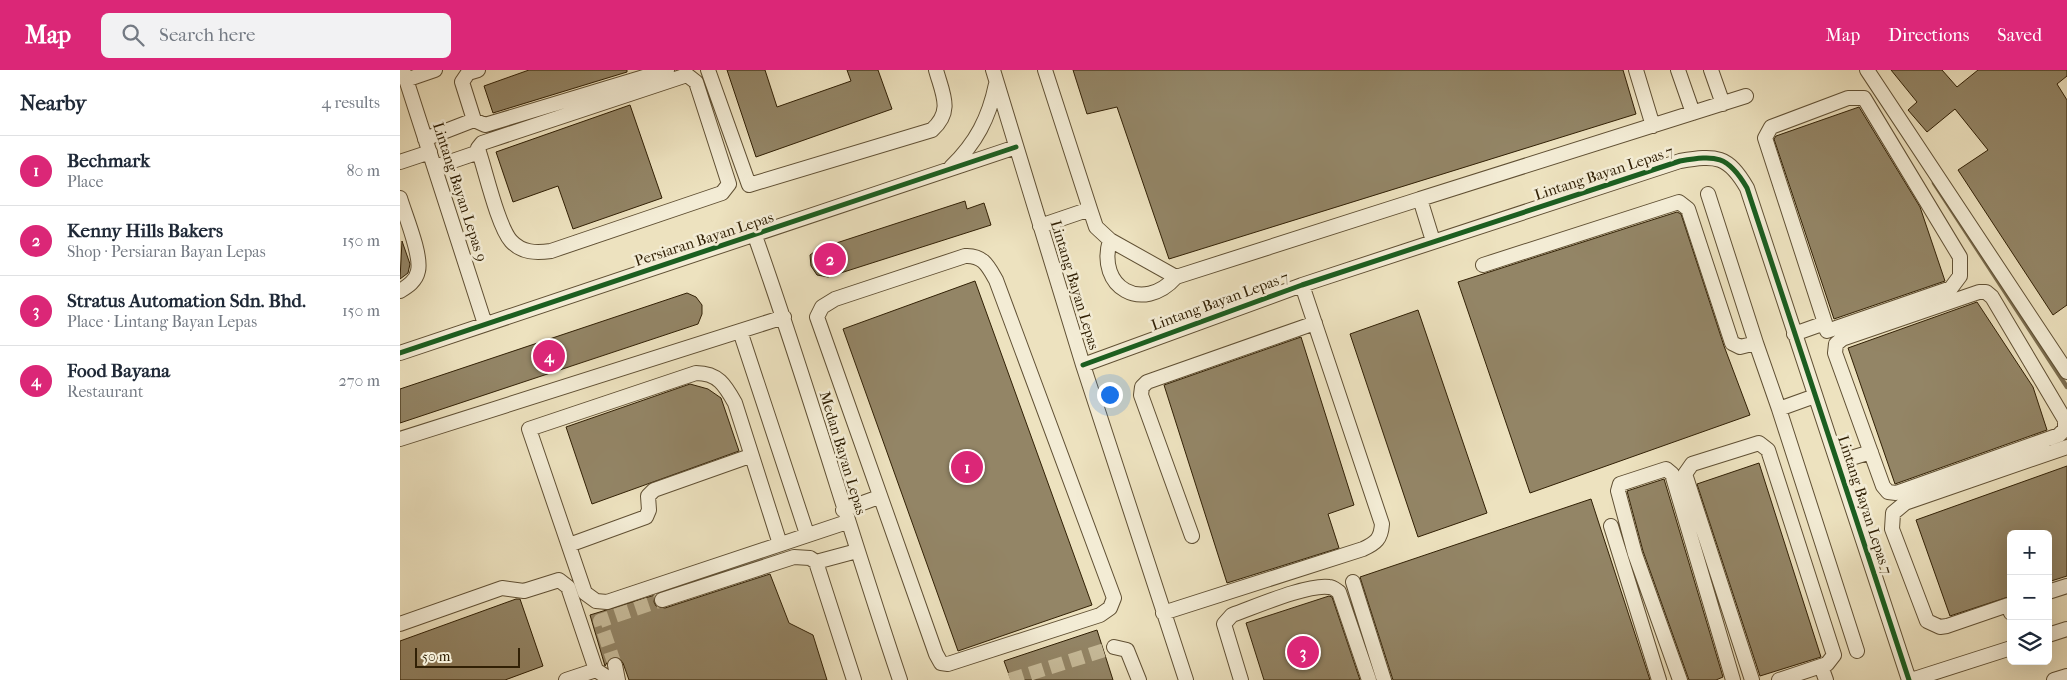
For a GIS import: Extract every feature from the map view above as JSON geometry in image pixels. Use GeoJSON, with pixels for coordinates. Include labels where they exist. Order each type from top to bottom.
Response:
{"type":"FeatureCollection","features":[{"type":"Feature","properties":{"kind":"street"},"geometry":{"type":"LineString","coordinates":[[404,75],[435,70]]}},
{"type":"Feature","properties":{"kind":"street"},"geometry":{"type":"LineString","coordinates":[[478,70],[465,76],[462,82],[474,120],[485,125],[667,70]]}},
{"type":"Feature","properties":{"kind":"street"},"geometry":{"type":"LineString","coordinates":[[708,70],[749,185],[932,130],[942,121],[945,115],[943,96],[936,70]]}},
{"type":"Feature","properties":{"kind":"street"},"geometry":{"type":"LineString","coordinates":[[1045,70],[1096,227],[1110,240],[1176,277]]}},
{"type":"Feature","properties":{"kind":"street"},"geometry":{"type":"LineString","coordinates":[[1636,70],[1653,126]]}},
{"type":"Feature","properties":{"kind":"street"},"geometry":{"type":"LineString","coordinates":[[1678,70],[1693,113]]}},
{"type":"Feature","properties":{"kind":"street"},"geometry":{"type":"LineString","coordinates":[[1711,70],[1723,104]]}},
{"type":"Feature","properties":{"kind":"street"},"geometry":{"type":"LineString","coordinates":[[1867,70],[2067,372]]}},
{"type":"Feature","properties":{"kind":"street","name":"Lintang Bayan Lepas 9"},"geometry":{"type":"LineString","coordinates":[[404,75],[485,324]]}},
{"type":"Feature","properties":{"kind":"street"},"geometry":{"type":"LineString","coordinates":[[687,75],[696,82],[730,184],[729,188],[722,193],[551,251],[536,253],[522,249],[511,240],[504,228],[479,152],[478,148],[482,143],[687,75]]}},
{"type":"Feature","properties":{"kind":"street"},"geometry":{"type":"LineString","coordinates":[[949,169],[967,151],[982,130],[992,106],[995,76]]}},
{"type":"Feature","properties":{"kind":"street","name":"Lintang Bayan Lepas"},"geometry":{"type":"LineString","coordinates":[[995,76],[1083,365],[1186,680]]}},
{"type":"Feature","properties":{"kind":"street"},"geometry":{"type":"LineString","coordinates":[[1110,240],[1106,254],[1108,268],[1114,281],[1125,290],[1139,295],[1153,294],[1166,288],[1176,277],[1746,96]]}},
{"type":"Feature","properties":{"kind":"street"},"geometry":{"type":"LineString","coordinates":[[1848,98],[1864,98],[1960,257],[1960,276],[1951,288],[1827,331],[1825,323],[1765,138],[1771,127],[1848,98]]}},
{"type":"Feature","properties":{"kind":"street"},"geometry":{"type":"LineString","coordinates":[[400,162],[474,120]]}},
{"type":"Feature","properties":{"kind":"street","name":"Persiaran Bayan Lepas"},"geometry":{"type":"LineString","coordinates":[[400,353],[755,236],[1016,147]]}},
{"type":"Feature","properties":{"kind":"street"},"geometry":{"type":"LineString","coordinates":[[435,167],[479,152]]}},
{"type":"Feature","properties":{"kind":"street","name":"Lintang Bayan Lepas 7"},"geometry":{"type":"LineString","coordinates":[[1083,365],[1302,284],[1680,160],[1707,156],[1725,161],[1736,170],[1746,188],[1910,680]]}},
{"type":"Feature","properties":{"kind":"street"},"geometry":{"type":"LineString","coordinates":[[1708,194],[1858,651]]}},
{"type":"Feature","properties":{"kind":"street"},"geometry":{"type":"LineString","coordinates":[[400,198],[418,257],[419,270],[412,283],[400,291]]}},
{"type":"Feature","properties":{"kind":"street"},"geometry":{"type":"LineString","coordinates":[[1420,199],[1433,241]]}},
{"type":"Feature","properties":{"kind":"street"},"geometry":{"type":"LineString","coordinates":[[1482,265],[1679,202],[1688,209],[1732,343],[1740,347],[1756,343]]}},
{"type":"Feature","properties":{"kind":"street"},"geometry":{"type":"LineString","coordinates":[[1040,226],[1090,209]]}},
{"type":"Feature","properties":{"kind":"street","name":"Medan Bayan Lepas"},"geometry":{"type":"LineString","coordinates":[[755,236],[784,317],[845,516],[900,680]]}},
{"type":"Feature","properties":{"kind":"street"},"geometry":{"type":"LineString","coordinates":[[966,256],[976,256],[987,264],[996,280],[1114,598],[1110,608],[1100,615],[1005,646],[948,664],[941,663],[936,654],[879,498],[817,317],[822,307],[835,299],[966,256]]}},
{"type":"Feature","properties":{"kind":"street"},"geometry":{"type":"LineString","coordinates":[[1163,613],[1363,550],[1377,542],[1382,535],[1382,524],[1302,284]]}},
{"type":"Feature","properties":{"kind":"street"},"geometry":{"type":"LineString","coordinates":[[1979,292],[1989,294],[2064,420],[2065,429],[2063,433],[1892,493],[1885,490],[1871,452],[1836,353],[1836,344],[1842,339],[1979,292]]}},
{"type":"Feature","properties":{"kind":"street"},"geometry":{"type":"LineString","coordinates":[[400,439],[784,317]]}},
{"type":"Feature","properties":{"kind":"street"},"geometry":{"type":"LineString","coordinates":[[1192,536],[1141,395],[1142,387],[1147,382],[1315,323]]}},
{"type":"Feature","properties":{"kind":"street"},"geometry":{"type":"LineString","coordinates":[[1794,334],[1825,323]]}},
{"type":"Feature","properties":{"kind":"street"},"geometry":{"type":"LineString","coordinates":[[740,331],[807,534]]}},
{"type":"Feature","properties":{"kind":"street"},"geometry":{"type":"LineString","coordinates":[[780,544],[750,456],[735,403],[725,384],[707,373],[696,373],[529,429],[585,593],[589,598],[596,601],[607,602],[780,544],[807,534],[879,498]]}},
{"type":"Feature","properties":{"kind":"street"},"geometry":{"type":"LineString","coordinates":[[1779,409],[1815,396]]}},
{"type":"Feature","properties":{"kind":"street"},"geometry":{"type":"LineString","coordinates":[[1752,680],[1686,478],[1689,466],[1755,444],[1763,444],[1766,447],[1834,655],[1830,662],[1779,680]]}},
{"type":"Feature","properties":{"kind":"street"},"geometry":{"type":"LineString","coordinates":[[2007,608],[1947,626],[1940,627],[1927,621],[1892,529],[1893,513],[1904,503],[2067,447]]}},
{"type":"Feature","properties":{"kind":"street"},"geometry":{"type":"LineString","coordinates":[[1838,462],[1871,452]]}},
{"type":"Feature","properties":{"kind":"street"},"geometry":{"type":"LineString","coordinates":[[569,545],[646,517],[649,510],[648,496],[654,490],[750,456]]}},
{"type":"Feature","properties":{"kind":"street"},"geometry":{"type":"LineString","coordinates":[[1680,680],[1635,554],[1618,491],[1620,484],[1666,469],[1672,474],[1733,680]]}},
{"type":"Feature","properties":{"kind":"street"},"geometry":{"type":"LineString","coordinates":[[1611,526],[1659,680]]}},
{"type":"Feature","properties":{"kind":"street"},"geometry":{"type":"LineString","coordinates":[[816,562],[857,551]]}},
{"type":"Feature","properties":{"kind":"street"},"geometry":{"type":"LineString","coordinates":[[662,600],[794,557],[810,558],[816,562],[854,680]]}},
{"type":"Feature","properties":{"kind":"street"},"geometry":{"type":"LineString","coordinates":[[1808,571],[1829,563]]}},
{"type":"Feature","properties":{"kind":"street"},"geometry":{"type":"LineString","coordinates":[[400,624],[502,588],[524,590],[559,580],[568,587],[596,670],[611,680]]}},
{"type":"Feature","properties":{"kind":"street"},"geometry":{"type":"LineString","coordinates":[[1353,582],[1384,680]]}},
{"type":"Feature","properties":{"kind":"street"},"geometry":{"type":"LineString","coordinates":[[1240,680],[1224,624],[1226,619],[1232,615],[1293,594],[1318,587],[1331,586],[1339,592],[1369,680]]}},
{"type":"Feature","properties":{"kind":"street"},"geometry":{"type":"LineString","coordinates":[[2052,591],[2067,586]]}},
{"type":"Feature","properties":{"kind":"street"},"geometry":{"type":"LineString","coordinates":[[2052,634],[2067,629]]}},
{"type":"Feature","properties":{"kind":"street"},"geometry":{"type":"LineString","coordinates":[[1114,647],[1121,647],[1127,650],[1139,680]]}},
{"type":"Feature","properties":{"kind":"street"},"geometry":{"type":"LineString","coordinates":[[1910,680],[2007,649]]}},
{"type":"Feature","properties":{"kind":"street"},"geometry":{"type":"LineString","coordinates":[[614,665],[618,680]]}},
{"type":"Feature","properties":{"kind":"street"},"geometry":{"type":"LineString","coordinates":[[1821,666],[1826,680]]}},
{"type":"Feature","properties":{"kind":"street"},"geometry":{"type":"LineString","coordinates":[[566,680],[596,670]]}},
{"type":"Feature","properties":{"kind":"street"},"geometry":{"type":"LineString","coordinates":[[2054,680],[2067,676]]}},
{"type":"Feature","properties":{"kind":"building"},"geometry":{"type":"Polygon","coordinates":[[[529,70],[627,70],[627,72],[493,113],[484,86],[529,70]]]}},
{"type":"Feature","properties":{"kind":"building"},"geometry":{"type":"Polygon","coordinates":[[[727,70],[765,70],[777,107],[851,81],[847,70],[878,70],[892,109],[756,157],[727,70]]]}},
{"type":"Feature","properties":{"kind":"building"},"geometry":{"type":"Polygon","coordinates":[[[1073,70],[1623,70],[1636,114],[1169,259],[1117,107],[1087,114],[1073,70]]]}},
{"type":"Feature","properties":{"kind":"building"},"geometry":{"type":"Polygon","coordinates":[[[1891,70],[1942,70],[1957,87],[1978,70],[2067,70],[2067,76],[2057,84],[2067,100],[2067,305],[2053,315],[1958,170],[1988,150],[1955,109],[1927,132],[1908,110],[1917,102],[1891,70]]]}},
{"type":"Feature","properties":{"kind":"building"},"geometry":{"type":"Polygon","coordinates":[[[630,105],[662,198],[573,229],[558,186],[513,202],[496,152],[630,105]]]}},
{"type":"Feature","properties":{"kind":"building"},"geometry":{"type":"Polygon","coordinates":[[[1859,107],[1920,207],[1945,281],[1834,319],[1774,139],[1776,136],[1859,107]]]}},
{"type":"Feature","properties":{"kind":"building"},"geometry":{"type":"Polygon","coordinates":[[[965,201],[967,209],[984,203],[991,225],[828,277],[817,275],[811,266],[810,255],[818,249],[965,201]]]}},
{"type":"Feature","properties":{"kind":"building"},"geometry":{"type":"Polygon","coordinates":[[[1677,212],[1681,214],[1724,346],[1750,415],[1530,493],[1458,282],[1677,212]]]}},
{"type":"Feature","properties":{"kind":"building"},"geometry":{"type":"Polygon","coordinates":[[[402,241],[410,264],[408,273],[400,279],[402,241]]]}},
{"type":"Feature","properties":{"kind":"building"},"geometry":{"type":"Polygon","coordinates":[[[975,281],[1092,605],[958,651],[843,329],[975,281]]]}},
{"type":"Feature","properties":{"kind":"building"},"geometry":{"type":"Polygon","coordinates":[[[687,293],[696,297],[702,305],[702,314],[698,324],[400,423],[400,389],[687,293]]]}},
{"type":"Feature","properties":{"kind":"building"},"geometry":{"type":"Polygon","coordinates":[[[1977,302],[2033,387],[2047,430],[1895,484],[1848,348],[1977,302]]]}},
{"type":"Feature","properties":{"kind":"building"},"geometry":{"type":"Polygon","coordinates":[[[1418,310],[1487,513],[1418,537],[1350,334],[1418,310]]]}},
{"type":"Feature","properties":{"kind":"building"},"geometry":{"type":"Polygon","coordinates":[[[1301,337],[1354,505],[1328,514],[1339,548],[1227,583],[1164,385],[1301,337]]]}},
{"type":"Feature","properties":{"kind":"building"},"geometry":{"type":"Polygon","coordinates":[[[690,384],[708,389],[721,398],[739,451],[592,504],[566,427],[690,384]]]}},
{"type":"Feature","properties":{"kind":"building"},"geometry":{"type":"Polygon","coordinates":[[[1759,463],[1821,657],[1760,676],[1697,484],[1759,463]]]}},
{"type":"Feature","properties":{"kind":"building"},"geometry":{"type":"Polygon","coordinates":[[[2067,466],[2067,576],[2052,581],[2052,530],[2007,530],[2007,597],[1950,616],[1916,520],[2067,466]]]}},
{"type":"Feature","properties":{"kind":"building"},"geometry":{"type":"Polygon","coordinates":[[[1664,479],[1723,677],[1716,680],[1689,680],[1643,551],[1627,491],[1664,479]]]}},
{"type":"Feature","properties":{"kind":"building"},"geometry":{"type":"Polygon","coordinates":[[[1591,499],[1650,680],[1393,680],[1360,577],[1591,499]]]}},
{"type":"Feature","properties":{"kind":"building"},"geometry":{"type":"Polygon","coordinates":[[[770,574],[789,623],[813,635],[827,680],[629,680],[623,663],[618,657],[610,658],[605,666],[590,615],[655,595],[654,602],[656,606],[665,608],[770,574]]]}},
{"type":"Feature","properties":{"kind":"building"},"geometry":{"type":"Polygon","coordinates":[[[1329,596],[1332,597],[1360,680],[1264,680],[1246,623],[1329,596]]]}},
{"type":"Feature","properties":{"kind":"building"},"geometry":{"type":"Polygon","coordinates":[[[520,599],[543,666],[505,680],[400,680],[400,641],[520,599]]]}},
{"type":"Feature","properties":{"kind":"building"},"geometry":{"type":"Polygon","coordinates":[[[1097,630],[1113,680],[1011,680],[1004,661],[1097,630]]]}},
{"type":"Feature","properties":{"kind":"waterway"},"geometry":{"type":"LineString","coordinates":[[1934,183],[2067,387]]}},
{"type":"Feature","properties":{"kind":"tunnel"},"geometry":{"type":"LineString","coordinates":[[615,665],[600,621],[662,600]]}},
{"type":"Feature","properties":{"kind":"tunnel"},"geometry":{"type":"LineString","coordinates":[[1010,680],[1114,647]]}},
{"type":"Feature","properties":{"kind":"cycle path"},"geometry":{"type":"LineString","coordinates":[[400,353],[1016,147]]}},
{"type":"Feature","properties":{"kind":"cycle path"},"geometry":{"type":"LineString","coordinates":[[1083,365],[1302,285],[1680,161],[1703,158],[1720,160],[1734,169],[1747,188],[1909,680]]}},
{"type":"Feature","properties":{"kind":"place","name":"Kenny Hills Bakers"},"geometry":{"type":"Point","coordinates":[830,259]}},
{"type":"Feature","properties":{"kind":"place","name":"Food Bayana"},"geometry":{"type":"Point","coordinates":[549,356]}},
{"type":"Feature","properties":{"kind":"place","name":"Bechmark"},"geometry":{"type":"Point","coordinates":[967,467]}},
{"type":"Feature","properties":{"kind":"place","name":"Stratus Automation Sdn. Bhd."},"geometry":{"type":"Point","coordinates":[1303,652]}}]}
